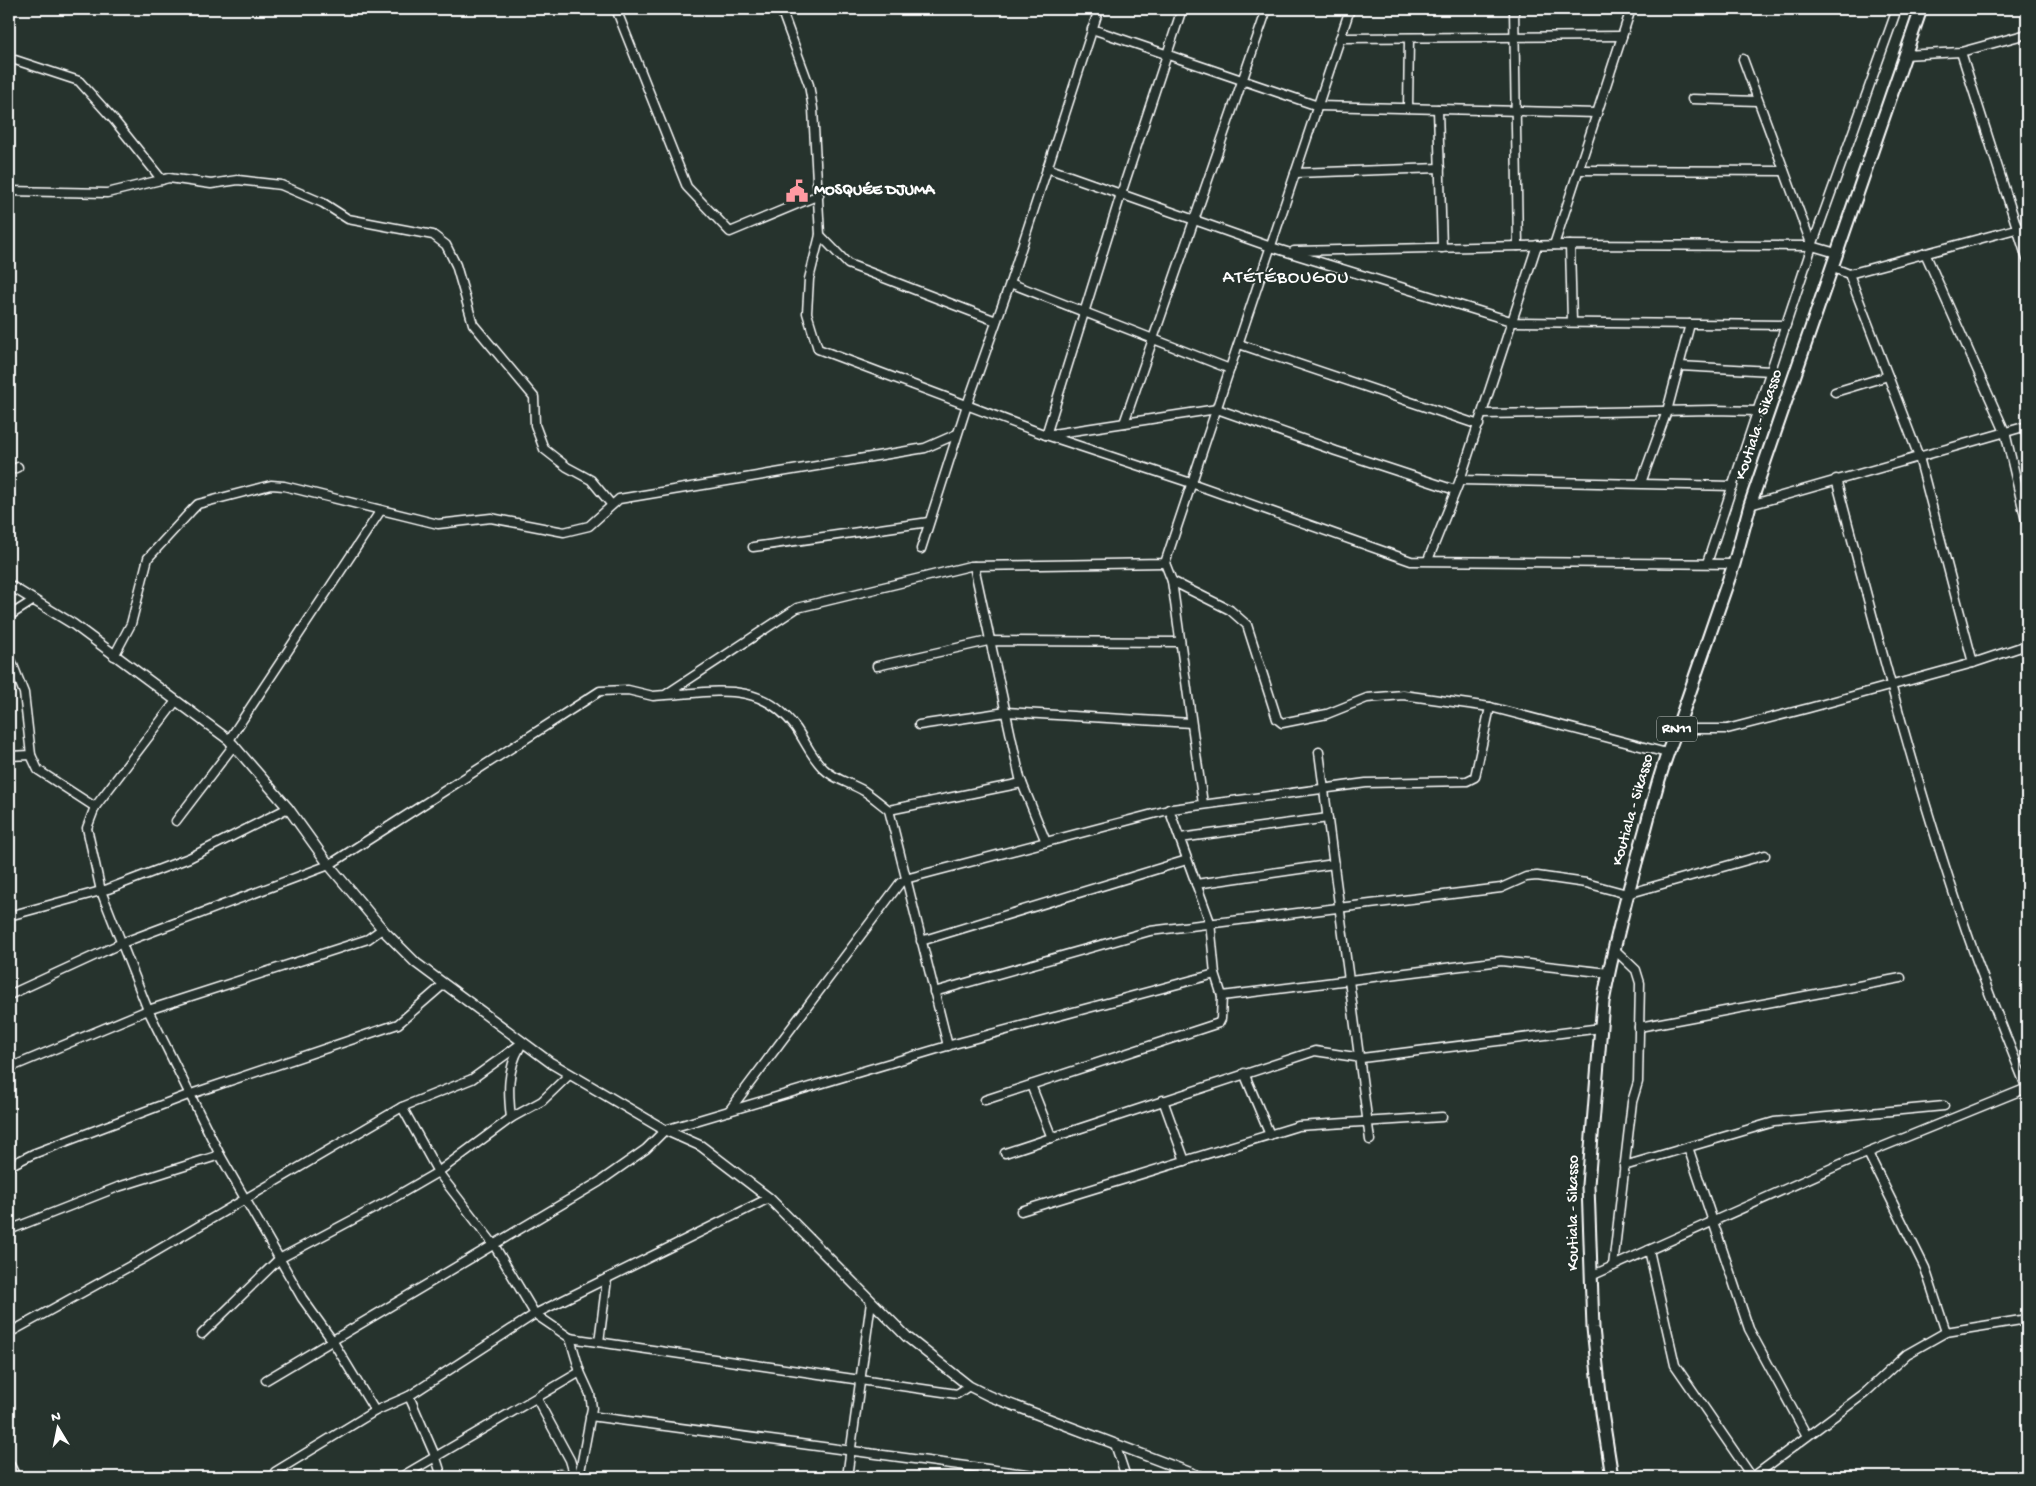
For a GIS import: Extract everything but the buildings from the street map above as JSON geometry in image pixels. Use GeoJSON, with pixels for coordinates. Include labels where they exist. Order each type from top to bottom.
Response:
{"type":"FeatureCollection","features":[{"type":"Feature","properties":{"kind":"main road","name":"Koutiala - Sikasso"},"geometry":{"type":"LineString","coordinates":[[1612,1477],[1602,1414],[1590,1276],[1588,1185],[1601,1028],[1608,974],[1627,894],[1667,753],[1734,564],[1750,505],[1921,9]]}},
{"type":"Feature","properties":{"kind":"street"},"geometry":{"type":"LineString","coordinates":[[616,9],[687,187],[730,232],[819,195]]}},
{"type":"Feature","properties":{"kind":"street"},"geometry":{"type":"LineString","coordinates":[[782,9],[809,85],[814,109],[820,235],[809,280],[807,313],[818,349],[1046,435],[1191,483],[1411,560],[1734,564]]}},
{"type":"Feature","properties":{"kind":"street"},"geometry":{"type":"LineString","coordinates":[[921,549],[957,434],[1010,283],[1099,9]]}},
{"type":"Feature","properties":{"kind":"street"},"geometry":{"type":"LineString","coordinates":[[1046,435],[1121,194],[1182,9]]}},
{"type":"Feature","properties":{"kind":"street"},"geometry":{"type":"LineString","coordinates":[[1124,423],[1267,9]]}},
{"type":"Feature","properties":{"kind":"street"},"geometry":{"type":"LineString","coordinates":[[1202,804],[1172,581],[1165,563],[1350,9]]}},
{"type":"Feature","properties":{"kind":"street"},"geometry":{"type":"LineString","coordinates":[[1514,9],[1518,246]]}},
{"type":"Feature","properties":{"kind":"street"},"geometry":{"type":"LineString","coordinates":[[1554,245],[1631,9]]}},
{"type":"Feature","properties":{"kind":"street"},"geometry":{"type":"LineString","coordinates":[[1707,564],[1812,246],[1896,9]]}},
{"type":"Feature","properties":{"kind":"street"},"geometry":{"type":"LineString","coordinates":[[1092,29],[1318,106],[1597,113]]}},
{"type":"Feature","properties":{"kind":"street"},"geometry":{"type":"LineString","coordinates":[[1904,55],[1961,52],[2027,34]]}},
{"type":"Feature","properties":{"kind":"street"},"geometry":{"type":"LineString","coordinates":[[1340,38],[1622,36]]}},
{"type":"Feature","properties":{"kind":"street"},"geometry":{"type":"LineString","coordinates":[[1408,108],[1409,38]]}},
{"type":"Feature","properties":{"kind":"street"},"geometry":{"type":"LineString","coordinates":[[1961,52],[2027,259]]}},
{"type":"Feature","properties":{"kind":"street"},"geometry":{"type":"LineString","coordinates":[[9,58],[79,81],[114,120],[162,180]]}},
{"type":"Feature","properties":{"kind":"street"},"geometry":{"type":"LineString","coordinates":[[1743,59],[1812,246]]}},
{"type":"Feature","properties":{"kind":"street"},"geometry":{"type":"LineString","coordinates":[[1692,99],[1758,100]]}},
{"type":"Feature","properties":{"kind":"street"},"geometry":{"type":"LineString","coordinates":[[1438,109],[1442,248]]}},
{"type":"Feature","properties":{"kind":"street"},"geometry":{"type":"LineString","coordinates":[[1047,168],[1287,252],[1514,322],[1786,325]]}},
{"type":"Feature","properties":{"kind":"street"},"geometry":{"type":"LineString","coordinates":[[1296,173],[1440,168]]}},
{"type":"Feature","properties":{"kind":"street"},"geometry":{"type":"LineString","coordinates":[[1579,170],[1784,171]]}},
{"type":"Feature","properties":{"kind":"street"},"geometry":{"type":"LineString","coordinates":[[9,191],[107,193],[169,178],[211,184],[238,180],[281,184],[323,203],[348,220],[433,235],[446,245],[452,258],[473,324],[534,397],[535,425],[544,449],[567,467],[591,480],[611,504]]}},
{"type":"Feature","properties":{"kind":"street"},"geometry":{"type":"LineString","coordinates":[[1831,267],[1849,274],[2027,226]]}},
{"type":"Feature","properties":{"kind":"street"},"geometry":{"type":"LineString","coordinates":[[820,235],[848,264],[996,321]]}},
{"type":"Feature","properties":{"kind":"street"},"geometry":{"type":"LineString","coordinates":[[1570,245],[1572,322]]}},
{"type":"Feature","properties":{"kind":"street"},"geometry":{"type":"LineString","coordinates":[[1287,252],[1570,245],[1812,246],[1836,253]]}},
{"type":"Feature","properties":{"kind":"street"},"geometry":{"type":"LineString","coordinates":[[1428,560],[1479,426],[1537,246]]}},
{"type":"Feature","properties":{"kind":"street"},"geometry":{"type":"LineString","coordinates":[[1925,253],[2005,432],[2027,525]]}},
{"type":"Feature","properties":{"kind":"street"},"geometry":{"type":"LineString","coordinates":[[1849,274],[1920,457],[1973,663]]}},
{"type":"Feature","properties":{"kind":"street"},"geometry":{"type":"LineString","coordinates":[[1010,283],[1230,369]]}},
{"type":"Feature","properties":{"kind":"street"},"geometry":{"type":"LineString","coordinates":[[1641,483],[1667,411],[1690,324]]}},
{"type":"Feature","properties":{"kind":"street"},"geometry":{"type":"LineString","coordinates":[[1239,344],[1479,426]]}},
{"type":"Feature","properties":{"kind":"street"},"geometry":{"type":"LineString","coordinates":[[1680,366],[1771,371]]}},
{"type":"Feature","properties":{"kind":"street"},"geometry":{"type":"LineString","coordinates":[[1836,392],[1888,376]]}},
{"type":"Feature","properties":{"kind":"street"},"geometry":{"type":"LineString","coordinates":[[1046,435],[1217,409],[1455,490]]}},
{"type":"Feature","properties":{"kind":"street"},"geometry":{"type":"LineString","coordinates":[[1482,414],[1757,411]]}},
{"type":"Feature","properties":{"kind":"street"},"geometry":{"type":"LineString","coordinates":[[1750,505],[2027,426]]}},
{"type":"Feature","properties":{"kind":"street"},"geometry":{"type":"LineString","coordinates":[[114,656],[130,624],[148,558],[198,504],[271,485],[284,486],[438,524],[491,518],[564,532],[588,526],[619,499],[925,448],[957,434]]}},
{"type":"Feature","properties":{"kind":"street"},"geometry":{"type":"LineString","coordinates":[[9,471],[18,467]]}},
{"type":"Feature","properties":{"kind":"street"},"geometry":{"type":"LineString","coordinates":[[1590,1276],[1868,1153],[2027,1089],[1966,931],[1891,685],[1836,479]]}},
{"type":"Feature","properties":{"kind":"street"},"geometry":{"type":"LineString","coordinates":[[1460,480],[1733,486]]}},
{"type":"Feature","properties":{"kind":"street"},"geometry":{"type":"LineString","coordinates":[[176,821],[231,743],[381,510]]}},
{"type":"Feature","properties":{"kind":"street"},"geometry":{"type":"LineString","coordinates":[[753,547],[929,522]]}},
{"type":"Feature","properties":{"kind":"street"},"geometry":{"type":"LineString","coordinates":[[666,695],[797,608],[974,566],[1165,563]]}},
{"type":"Feature","properties":{"kind":"street"},"geometry":{"type":"LineString","coordinates":[[974,566],[1022,783],[1046,842]]}},
{"type":"Feature","properties":{"kind":"street"},"geometry":{"type":"LineString","coordinates":[[1172,581],[1230,610],[1247,625],[1277,719],[1282,723],[1327,714],[1367,698],[1403,695],[1490,707],[1667,753]]}},
{"type":"Feature","properties":{"kind":"street"},"geometry":{"type":"LineString","coordinates":[[9,585],[73,624],[231,743],[288,808],[329,865],[382,929],[416,962],[522,1043],[570,1075],[665,1130],[701,1146],[768,1198],[907,1338],[969,1386],[989,1396],[1202,1477]]}},
{"type":"Feature","properties":{"kind":"street"},"geometry":{"type":"LineString","coordinates":[[9,616],[34,600]]}},
{"type":"Feature","properties":{"kind":"street"},"geometry":{"type":"LineString","coordinates":[[877,666],[990,641],[1180,642]]}},
{"type":"Feature","properties":{"kind":"street"},"geometry":{"type":"LineString","coordinates":[[1677,728],[1727,729],[1973,663],[2027,645]]}},
{"type":"Feature","properties":{"kind":"street"},"geometry":{"type":"LineString","coordinates":[[9,655],[24,693],[31,755],[38,770],[94,807]]}},
{"type":"Feature","properties":{"kind":"street"},"geometry":{"type":"LineString","coordinates":[[9,996],[122,943],[329,865],[600,692],[628,690],[653,696],[733,691],[771,703],[796,727],[822,768],[865,792],[888,810],[948,1046]]}},
{"type":"Feature","properties":{"kind":"street"},"geometry":{"type":"LineString","coordinates":[[176,701],[94,807],[87,828],[101,891],[148,1010],[188,1095],[245,1200],[302,1298],[332,1340],[375,1410]]}},
{"type":"Feature","properties":{"kind":"street"},"geometry":{"type":"LineString","coordinates":[[729,1111],[900,883],[1169,809],[1366,783],[1467,781],[1475,777],[1490,707]]}},
{"type":"Feature","properties":{"kind":"street"},"geometry":{"type":"LineString","coordinates":[[919,725],[1006,712],[1191,723]]}},
{"type":"Feature","properties":{"kind":"street"},"geometry":{"type":"LineString","coordinates":[[1319,752],[1370,1140]]}},
{"type":"Feature","properties":{"kind":"street"},"geometry":{"type":"LineString","coordinates":[[9,756],[31,755]]}},
{"type":"Feature","properties":{"kind":"street"},"geometry":{"type":"LineString","coordinates":[[888,810],[1022,783]]}},
{"type":"Feature","properties":{"kind":"street"},"geometry":{"type":"LineString","coordinates":[[9,916],[101,891],[189,858],[288,808]]}},
{"type":"Feature","properties":{"kind":"street"},"geometry":{"type":"LineString","coordinates":[[985,1100],[1219,1024],[1222,996],[1215,974],[1210,922],[1169,809]]}},
{"type":"Feature","properties":{"kind":"street"},"geometry":{"type":"LineString","coordinates":[[1180,838],[1328,818]]}},
{"type":"Feature","properties":{"kind":"street"},"geometry":{"type":"LineString","coordinates":[[934,992],[1150,931],[1339,906],[1501,888],[1526,877],[1537,876],[1586,883],[1627,894],[1766,855]]}},
{"type":"Feature","properties":{"kind":"street"},"geometry":{"type":"LineString","coordinates":[[921,941],[1187,860]]}},
{"type":"Feature","properties":{"kind":"street"},"geometry":{"type":"LineString","coordinates":[[1196,884],[1334,864]]}},
{"type":"Feature","properties":{"kind":"street"},"geometry":{"type":"LineString","coordinates":[[9,1068],[148,1010],[368,939],[382,929]]}},
{"type":"Feature","properties":{"kind":"street"},"geometry":{"type":"LineString","coordinates":[[1612,1266],[1632,1102],[1638,1082],[1640,983],[1637,972],[1614,949]]}},
{"type":"Feature","properties":{"kind":"street"},"geometry":{"type":"LineString","coordinates":[[1222,996],[1501,961],[1608,974]]}},
{"type":"Feature","properties":{"kind":"street"},"geometry":{"type":"LineString","coordinates":[[266,1380],[599,1182],[646,1149],[665,1130],[948,1046],[1215,974]]}},
{"type":"Feature","properties":{"kind":"street"},"geometry":{"type":"LineString","coordinates":[[1639,1027],[1901,978]]}},
{"type":"Feature","properties":{"kind":"street"},"geometry":{"type":"LineString","coordinates":[[9,1166],[33,1154],[188,1095],[398,1024],[444,984]]}},
{"type":"Feature","properties":{"kind":"street"},"geometry":{"type":"LineString","coordinates":[[1005,1153],[1315,1051],[1359,1057],[1601,1028]]}},
{"type":"Feature","properties":{"kind":"street"},"geometry":{"type":"LineString","coordinates":[[9,1333],[141,1260],[402,1107],[472,1079],[522,1043]]}},
{"type":"Feature","properties":{"kind":"street"},"geometry":{"type":"LineString","coordinates":[[510,1118],[509,1099],[512,1061],[522,1043]]}},
{"type":"Feature","properties":{"kind":"street"},"geometry":{"type":"LineString","coordinates":[[1244,1073],[1270,1135]]}},
{"type":"Feature","properties":{"kind":"street"},"geometry":{"type":"LineString","coordinates":[[202,1334],[279,1259],[438,1172],[510,1118],[542,1101],[570,1075]]}},
{"type":"Feature","properties":{"kind":"street"},"geometry":{"type":"LineString","coordinates":[[1031,1085],[1052,1138]]}},
{"type":"Feature","properties":{"kind":"street"},"geometry":{"type":"LineString","coordinates":[[1163,1100],[1185,1161]]}},
{"type":"Feature","properties":{"kind":"street"},"geometry":{"type":"LineString","coordinates":[[1624,1166],[1774,1122],[1944,1106]]}},
{"type":"Feature","properties":{"kind":"street"},"geometry":{"type":"LineString","coordinates":[[402,1107],[438,1172],[494,1245],[535,1314],[570,1338],[956,1394],[969,1386]]}},
{"type":"Feature","properties":{"kind":"street"},"geometry":{"type":"LineString","coordinates":[[1022,1211],[1298,1126],[1442,1118]]}},
{"type":"Feature","properties":{"kind":"street"},"geometry":{"type":"LineString","coordinates":[[1688,1147],[1749,1329],[1807,1436]]}},
{"type":"Feature","properties":{"kind":"street"},"geometry":{"type":"LineString","coordinates":[[1868,1153],[1926,1268],[1946,1332]]}},
{"type":"Feature","properties":{"kind":"street"},"geometry":{"type":"LineString","coordinates":[[9,1230],[118,1187],[220,1155]]}},
{"type":"Feature","properties":{"kind":"street"},"geometry":{"type":"LineString","coordinates":[[275,1472],[375,1410],[409,1396],[535,1314],[768,1198]]}},
{"type":"Feature","properties":{"kind":"street"},"geometry":{"type":"LineString","coordinates":[[1649,1250],[1675,1365],[1752,1477],[1865,1393],[1907,1354],[1946,1332],[2027,1319]]}},
{"type":"Feature","properties":{"kind":"street"},"geometry":{"type":"LineString","coordinates":[[599,1342],[606,1279]]}},
{"type":"Feature","properties":{"kind":"street"},"geometry":{"type":"LineString","coordinates":[[847,1477],[871,1302]]}},
{"type":"Feature","properties":{"kind":"street"},"geometry":{"type":"LineString","coordinates":[[570,1338],[580,1372],[590,1394],[592,1408],[577,1477]]}},
{"type":"Feature","properties":{"kind":"street"},"geometry":{"type":"LineString","coordinates":[[401,1477],[527,1403],[537,1399],[580,1372]]}},
{"type":"Feature","properties":{"kind":"street"},"geometry":{"type":"LineString","coordinates":[[409,1396],[436,1458],[442,1477]]}},
{"type":"Feature","properties":{"kind":"street"},"geometry":{"type":"LineString","coordinates":[[537,1399],[570,1460],[577,1477]]}},
{"type":"Feature","properties":{"kind":"street"},"geometry":{"type":"LineString","coordinates":[[590,1416],[1049,1477]]}},
{"type":"Feature","properties":{"kind":"street"},"geometry":{"type":"LineString","coordinates":[[1115,1444],[1126,1477]]}},
{"type":"Feature","properties":{"kind":"street"},"geometry":{"type":"LineString","coordinates":[[9,1464],[16,1477]]}},
{"type":"Feature","properties":{"kind":"street"},"geometry":{"type":"LineString","coordinates":[[546,1477],[560,1474],[565,1477]]}},
{"type":"Feature","properties":{"kind":"place","name":"MOSQUÉE DJUMA"},"geometry":{"type":"Point","coordinates":[797,191]}},
{"type":"Feature","properties":{"kind":"district","name":"ATÉTÉBOUGOU"},"geometry":{"type":"Point","coordinates":[1286,278]}}]}
